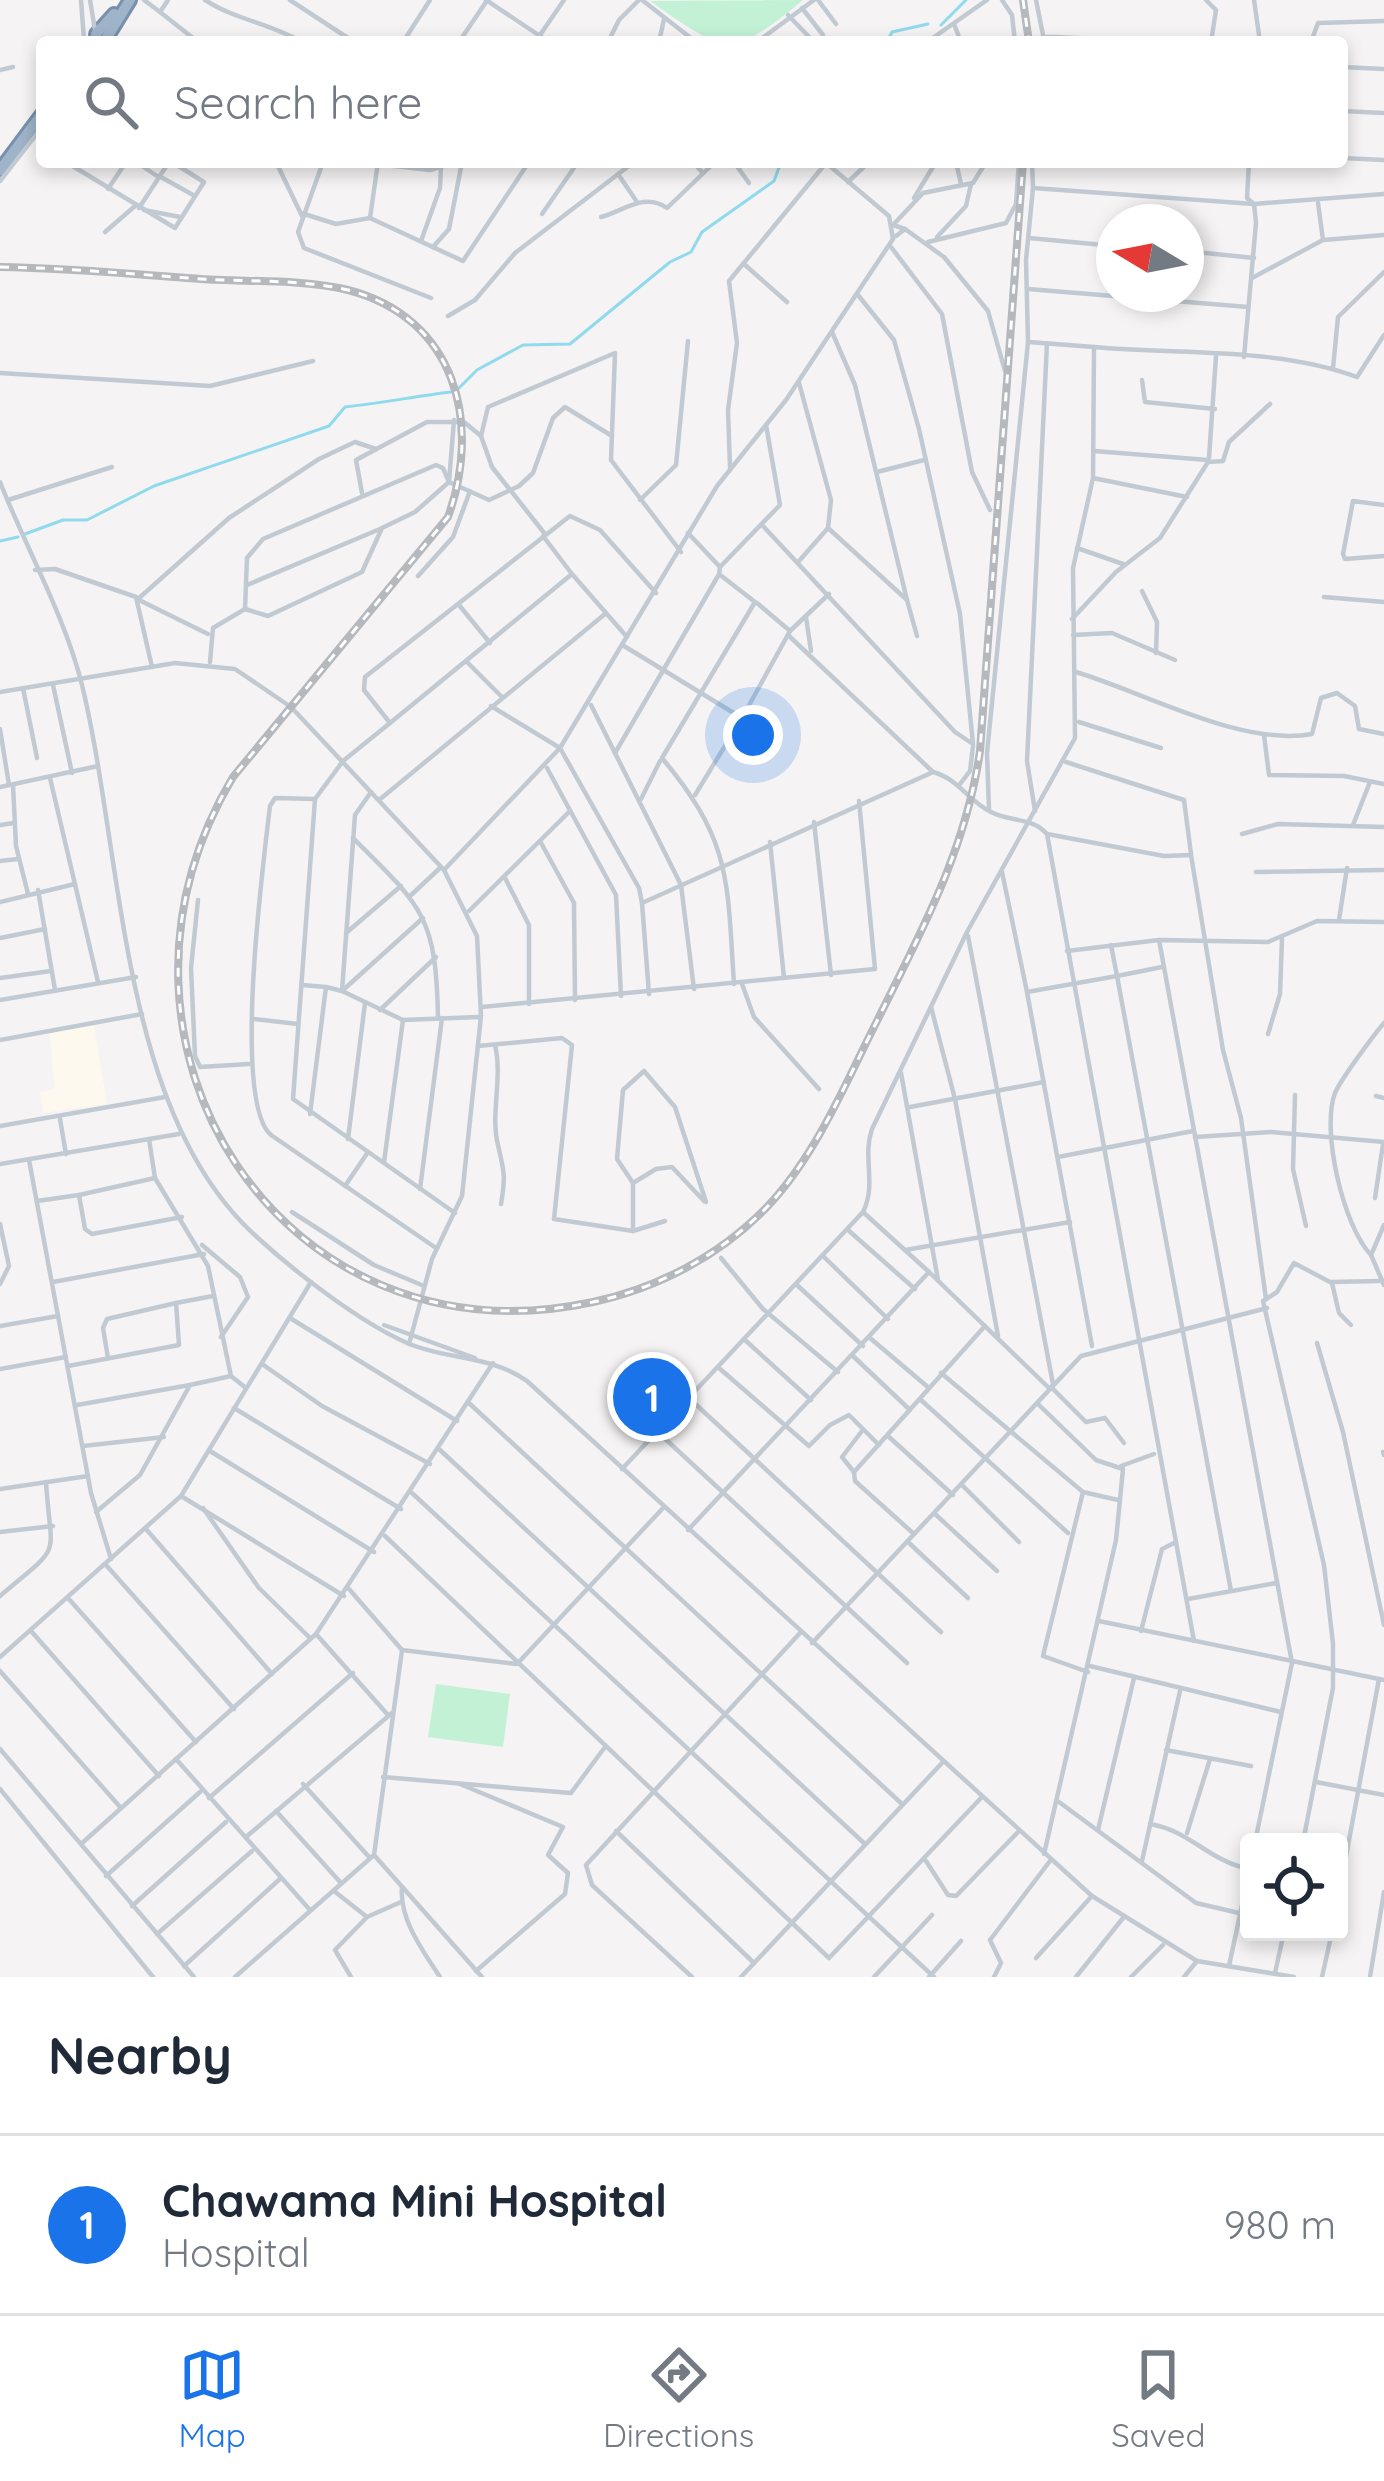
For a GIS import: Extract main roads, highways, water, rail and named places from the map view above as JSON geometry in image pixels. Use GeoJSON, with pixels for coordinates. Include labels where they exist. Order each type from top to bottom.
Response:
{"type":"FeatureCollection","features":[{"type":"Feature","properties":{"kind":"highway"},"geometry":{"type":"LineString","coordinates":[[97,36],[127,0]]}},
{"type":"Feature","properties":{"kind":"highway"},"geometry":{"type":"LineString","coordinates":[[97,36],[127,0]]}},
{"type":"Feature","properties":{"kind":"highway"},"geometry":{"type":"LineString","coordinates":[[0,170],[36,122]]}},
{"type":"Feature","properties":{"kind":"waterway"},"geometry":{"type":"LineString","coordinates":[[941,25],[966,0]]}},
{"type":"Feature","properties":{"kind":"waterway"},"geometry":{"type":"LineString","coordinates":[[890,36],[928,24]]}},
{"type":"Feature","properties":{"kind":"waterway"},"geometry":{"type":"LineString","coordinates":[[459,388],[477,370],[523,345],[570,344],[670,262],[691,252],[702,232],[774,181],[779,168]]}},
{"type":"Feature","properties":{"kind":"waterway"},"geometry":{"type":"LineString","coordinates":[[25,534],[63,520],[87,520],[154,486],[329,426],[345,407],[451,392]]}},
{"type":"Feature","properties":{"kind":"waterway"},"geometry":{"type":"LineString","coordinates":[[0,541],[18,537]]}},
{"type":"Feature","properties":{"kind":"railway"},"geometry":{"type":"LineString","coordinates":[[1023,0],[1028,36]]}},
{"type":"Feature","properties":{"kind":"railway"},"geometry":{"type":"LineString","coordinates":[[0,267],[330,286],[385,304],[414,324],[436,349],[460,411],[462,446],[448,517],[233,777],[190,879],[178,981],[195,1078],[236,1164],[300,1235],[383,1286],[481,1310],[593,1302],[664,1279],[708,1255],[748,1225],[784,1188],[841,1094],[953,856],[980,751],[1023,168]]}},
{"type":"Feature","properties":{"kind":"place","name":"Chawama Mini Hospital"},"geometry":{"type":"Point","coordinates":[652,1397]}}]}
